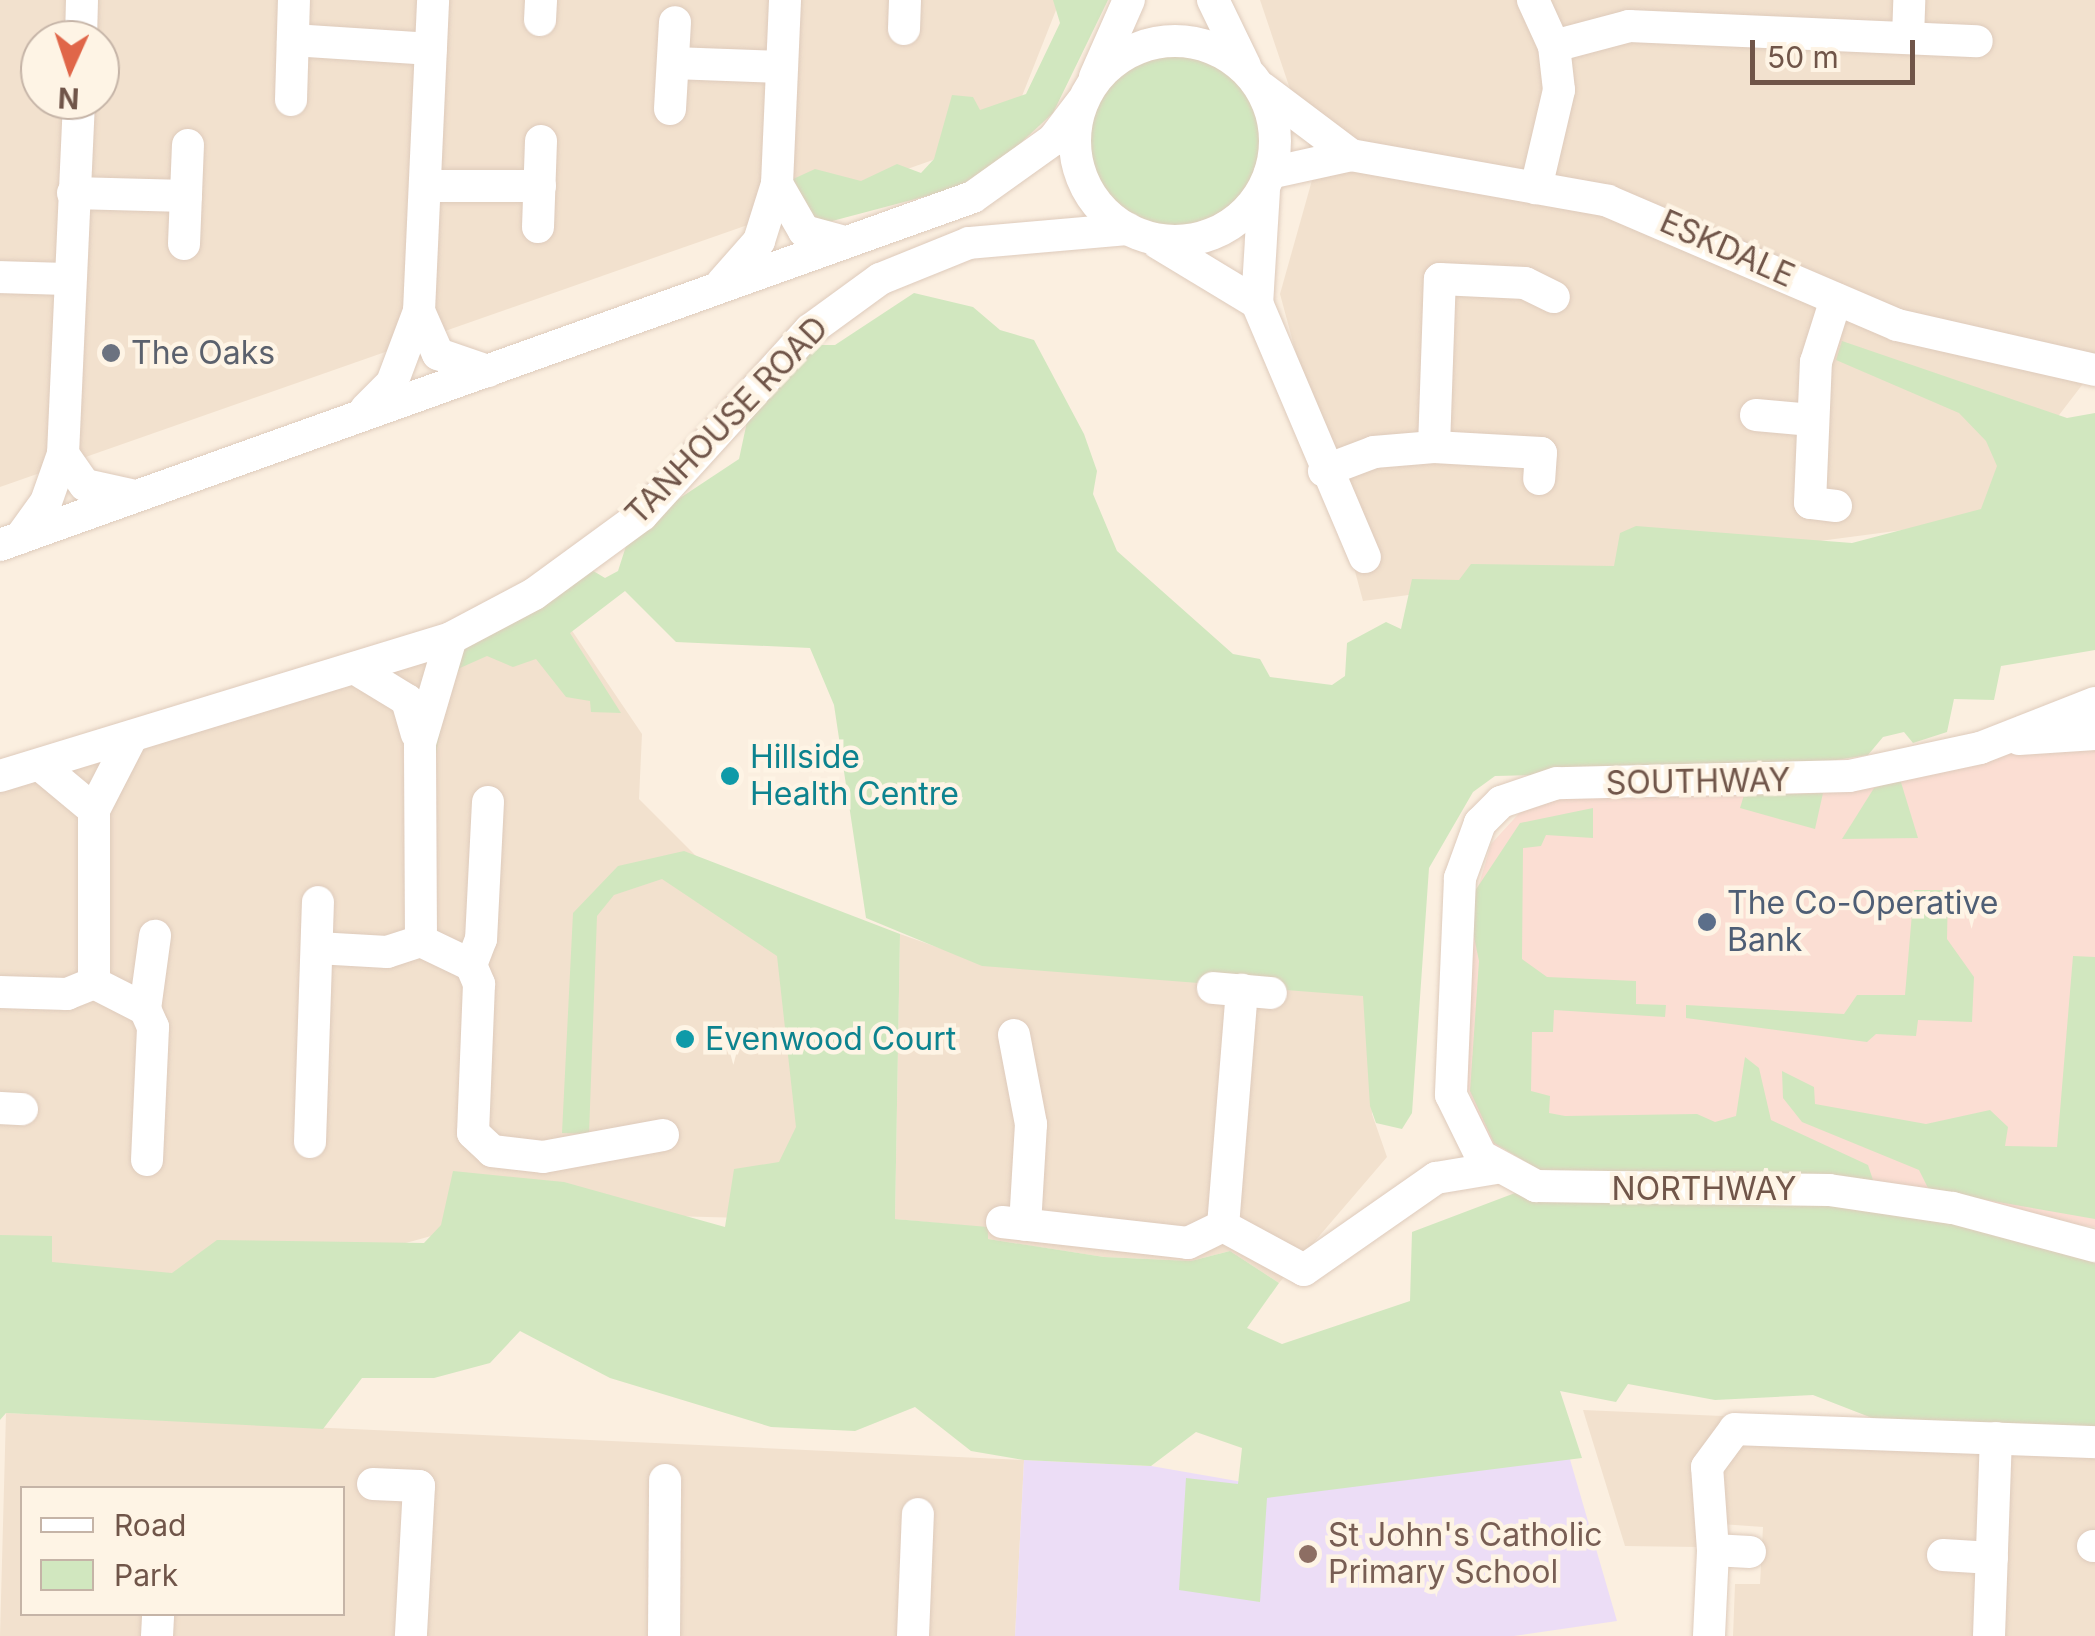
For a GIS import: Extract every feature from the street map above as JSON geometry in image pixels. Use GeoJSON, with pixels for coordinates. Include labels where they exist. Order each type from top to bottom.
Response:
{"type":"FeatureCollection","features":[{"type":"Feature","properties":{"kind":"street"},"geometry":{"type":"LineString","coordinates":[[291,100],[294,0]]}},
{"type":"Feature","properties":{"kind":"street"},"geometry":{"type":"LineString","coordinates":[[364,411],[392,383],[419,311],[433,0]]}},
{"type":"Feature","properties":{"kind":"street"},"geometry":{"type":"LineString","coordinates":[[717,287],[758,241],[777,184],[784,0]]}},
{"type":"Feature","properties":{"kind":"street"},"geometry":{"type":"LineString","coordinates":[[1130,0],[1087,94],[1074,144],[1084,184],[1137,233],[1257,303]]}},
{"type":"Feature","properties":{"kind":"street"},"geometry":{"type":"LineString","coordinates":[[1212,0],[1253,78],[1275,138],[1267,179],[1257,303],[1324,470],[1365,557]]}},
{"type":"Feature","properties":{"kind":"street"},"geometry":{"type":"LineString","coordinates":[[1534,0],[1554,46],[1557,116],[1536,188]]}},
{"type":"Feature","properties":{"kind":"street"},"geometry":{"type":"LineString","coordinates":[[1908,38],[1909,0]]}},
{"type":"Feature","properties":{"kind":"street"},"geometry":{"type":"LineString","coordinates":[[670,110],[674,22]]}},
{"type":"Feature","properties":{"kind":"street"},"geometry":{"type":"LineString","coordinates":[[1554,46],[1630,26],[1977,41]]}},
{"type":"Feature","properties":{"kind":"street"},"geometry":{"type":"LineString","coordinates":[[293,40],[431,48]]}},
{"type":"Feature","properties":{"kind":"street"},"geometry":{"type":"LineString","coordinates":[[10,541],[364,411],[488,371],[973,197],[1053,140],[1087,94],[1129,52],[1165,42],[1203,44],[1253,78]]}},
{"type":"Feature","properties":{"kind":"street"},"geometry":{"type":"LineString","coordinates":[[672,63],[782,67]]}},
{"type":"Feature","properties":{"kind":"street","name":"ESKDALE"},"geometry":{"type":"LineString","coordinates":[[1253,78],[1351,154]]}},
{"type":"Feature","properties":{"kind":"street"},"geometry":{"type":"LineString","coordinates":[[10,541],[46,502],[63,454],[77,120]]}},
{"type":"Feature","properties":{"kind":"street"},"geometry":{"type":"LineString","coordinates":[[538,226],[541,141]]}},
{"type":"Feature","properties":{"kind":"street"},"geometry":{"type":"LineString","coordinates":[[184,244],[188,145]]}},
{"type":"Feature","properties":{"kind":"street","name":"ESKDALE"},"geometry":{"type":"LineString","coordinates":[[1267,179],[1351,154],[1536,188],[1660,218],[1836,298],[2019,358],[2095,370]]}},
{"type":"Feature","properties":{"kind":"street"},"geometry":{"type":"LineString","coordinates":[[1137,233],[1215,232],[1267,179]]}},
{"type":"Feature","properties":{"kind":"street"},"geometry":{"type":"LineString","coordinates":[[777,184],[804,231],[845,242]]}},
{"type":"Feature","properties":{"kind":"street"},"geometry":{"type":"LineString","coordinates":[[426,186],[540,186]]}},
{"type":"Feature","properties":{"kind":"street"},"geometry":{"type":"LineString","coordinates":[[73,194],[186,196]]}},
{"type":"Feature","properties":{"kind":"street","name":"TANHOUSE ROAD"},"geometry":{"type":"LineString","coordinates":[[0,776],[361,672],[451,638],[534,594],[642,515],[810,330],[880,279],[969,242],[1137,233]]}},
{"type":"Feature","properties":{"kind":"street"},"geometry":{"type":"LineString","coordinates":[[0,277],[69,279]]}},
{"type":"Feature","properties":{"kind":"street"},"geometry":{"type":"LineString","coordinates":[[1434,447],[1440,279],[1526,283],[1554,297]]}},
{"type":"Feature","properties":{"kind":"street"},"geometry":{"type":"LineString","coordinates":[[1836,298],[1816,362],[1810,503],[1836,506]]}},
{"type":"Feature","properties":{"kind":"street"},"geometry":{"type":"LineString","coordinates":[[419,311],[438,354],[488,371]]}},
{"type":"Feature","properties":{"kind":"street"},"geometry":{"type":"LineString","coordinates":[[1756,415],[1812,420]]}},
{"type":"Feature","properties":{"kind":"street"},"geometry":{"type":"LineString","coordinates":[[1324,470],[1374,452],[1434,447],[1541,453],[1540,479]]}},
{"type":"Feature","properties":{"kind":"street"},"geometry":{"type":"LineString","coordinates":[[63,454],[86,485],[137,496]]}},
{"type":"Feature","properties":{"kind":"street"},"geometry":{"type":"LineString","coordinates":[[420,743],[451,638]]}},
{"type":"Feature","properties":{"kind":"street"},"geometry":{"type":"LineString","coordinates":[[361,672],[407,700],[420,743],[421,941]]}},
{"type":"Feature","properties":{"kind":"street","name":"SOUTHWAY"},"geometry":{"type":"LineString","coordinates":[[1458,1119],[1455,998],[1463,863],[1501,802],[1557,783],[1849,776],[2005,739],[2095,703]]}},
{"type":"Feature","properties":{"kind":"street"},"geometry":{"type":"LineString","coordinates":[[2005,739],[2095,734]]}},
{"type":"Feature","properties":{"kind":"street"},"geometry":{"type":"LineString","coordinates":[[94,983],[94,810],[132,736]]}},
{"type":"Feature","properties":{"kind":"street"},"geometry":{"type":"LineString","coordinates":[[40,764],[94,810]]}},
{"type":"Feature","properties":{"kind":"street"},"geometry":{"type":"LineString","coordinates":[[471,965],[481,938],[488,802]]}},
{"type":"Feature","properties":{"kind":"street"},"geometry":{"type":"LineString","coordinates":[[310,1142],[318,902]]}},
{"type":"Feature","properties":{"kind":"street"},"geometry":{"type":"LineString","coordinates":[[147,1160],[152,1027],[145,1010],[155,936]]}},
{"type":"Feature","properties":{"kind":"street"},"geometry":{"type":"LineString","coordinates":[[317,948],[387,952],[421,941],[471,965],[479,984],[472,1126],[485,1148],[543,1156],[663,1135]]}},
{"type":"Feature","properties":{"kind":"street"},"geometry":{"type":"LineString","coordinates":[[0,992],[68,994],[94,983]]}},
{"type":"Feature","properties":{"kind":"street"},"geometry":{"type":"LineString","coordinates":[[94,983],[145,1010]]}},
{"type":"Feature","properties":{"kind":"street"},"geometry":{"type":"LineString","coordinates":[[1223,1226],[1242,991]]}},
{"type":"Feature","properties":{"kind":"street"},"geometry":{"type":"LineString","coordinates":[[1014,1035],[1008,1079],[1032,1145],[1014,1224],[1188,1244],[1223,1226]]}},
{"type":"Feature","properties":{"kind":"street"},"geometry":{"type":"LineString","coordinates":[[1223,1226],[1285,1265],[1310,1268],[1436,1178],[1496,1168],[1458,1119]]}},
{"type":"Feature","properties":{"kind":"street"},"geometry":{"type":"LineString","coordinates":[[1436,1178],[1458,1119]]}},
{"type":"Feature","properties":{"kind":"street","name":"NORTHWAY"},"geometry":{"type":"LineString","coordinates":[[1496,1168],[1559,1190],[1829,1190],[2095,1246]]}},
{"type":"Feature","properties":{"kind":"street"},"geometry":{"type":"LineString","coordinates":[[2062,1236],[2095,1235]]}},
{"type":"Feature","properties":{"kind":"street"},"geometry":{"type":"LineString","coordinates":[[1709,1636],[1713,1550],[1707,1467],[1735,1428],[2095,1442]]}},
{"type":"Feature","properties":{"kind":"street"},"geometry":{"type":"LineString","coordinates":[[1989,1636],[1996,1438]]}},
{"type":"Feature","properties":{"kind":"street"},"geometry":{"type":"LineString","coordinates":[[664,1636],[665,1480]]}},
{"type":"Feature","properties":{"kind":"street"},"geometry":{"type":"LineString","coordinates":[[373,1484],[419,1486],[412,1636]]}},
{"type":"Feature","properties":{"kind":"street"},"geometry":{"type":"LineString","coordinates":[[913,1636],[918,1514]]}},
{"type":"Feature","properties":{"kind":"street"},"geometry":{"type":"LineString","coordinates":[[1713,1550],[1750,1552]]}},
{"type":"Feature","properties":{"kind":"street"},"geometry":{"type":"LineString","coordinates":[[1944,1556],[1992,1558]]}},
{"type":"Feature","properties":{"kind":"shaded area"},"geometry":{"type":"Polygon","coordinates":[[[0,0],[1060,0],[1007,134],[0,487],[0,0]]]}},
{"type":"Feature","properties":{"kind":"shaded area"},"geometry":{"type":"Polygon","coordinates":[[[1260,0],[2095,0],[2095,368],[1979,520],[1363,601],[1280,294],[1316,166],[1260,0]]]}},
{"type":"Feature","properties":{"kind":"shaded area"},"geometry":{"type":"Polygon","coordinates":[[[560,613],[642,734],[639,799],[786,946],[820,1087],[780,1219],[518,1212],[0,1355],[0,780],[560,613]]]}},
{"type":"Feature","properties":{"kind":"shaded area"},"geometry":{"type":"Polygon","coordinates":[[[2095,744],[2095,1227],[1490,1146],[1466,1083],[1475,898],[1491,844],[1534,797],[2095,744]]]}},
{"type":"Feature","properties":{"kind":"shaded area"},"geometry":{"type":"Polygon","coordinates":[[[900,934],[982,963],[1368,992],[1372,1114],[1387,1157],[1279,1283],[1230,1251],[1191,1261],[1104,1257],[987,1239],[988,1228],[895,1219],[900,934]]]}},
{"type":"Feature","properties":{"kind":"shaded area"},"geometry":{"type":"Polygon","coordinates":[[[1583,1410],[2095,1432],[2095,1636],[1733,1636],[1735,1584],[1760,1584],[1763,1527],[1721,1524],[1698,1547],[1625,1546],[1583,1410]]]}},
{"type":"Feature","properties":{"kind":"shaded area"},"geometry":{"type":"Polygon","coordinates":[[[6,1413],[1024,1460],[1015,1636],[0,1636],[6,1413]]]}},
{"type":"Feature","properties":{"kind":"shaded area","name":"St John's Catholic Primary School"},"geometry":{"type":"Polygon","coordinates":[[[1567,1449],[1617,1621],[1514,1636],[1015,1636],[1024,1460],[1151,1466],[1260,1485],[1567,1449]]]}},
{"type":"Feature","properties":{"kind":"green space"},"geometry":{"type":"Polygon","coordinates":[[[1053,0],[1108,0],[1053,113],[998,164],[995,178],[817,225],[791,180],[815,169],[861,181],[897,164],[921,173],[934,159],[952,95],[973,97],[980,110],[1026,94],[1060,23],[1053,0]]]}},
{"type":"Feature","properties":{"kind":"green space"},"geometry":{"type":"Polygon","coordinates":[[[1174,51],[1209,58],[1238,77],[1257,106],[1264,141],[1257,176],[1238,205],[1209,224],[1174,231],[1139,224],[1110,205],[1091,176],[1084,141],[1091,106],[1110,77],[1139,58],[1174,51]]]}},
{"type":"Feature","properties":{"kind":"green space"},"geometry":{"type":"Polygon","coordinates":[[[914,293],[973,307],[1000,330],[1034,340],[1084,434],[1097,471],[1093,494],[1117,551],[1233,654],[1260,659],[1270,677],[1332,685],[1345,676],[1347,643],[1386,622],[1401,629],[1412,579],[1459,580],[1471,564],[1614,566],[1620,533],[1636,526],[1852,543],[1981,509],[1997,466],[1986,441],[1959,413],[1836,360],[1842,341],[2067,418],[2095,413],[2095,650],[2001,666],[1994,700],[1954,699],[1947,732],[1913,743],[1904,732],[1883,737],[1868,755],[1780,769],[1495,776],[1473,792],[1429,868],[1412,1113],[1402,1129],[1376,1123],[1370,1106],[1363,996],[982,966],[866,918],[834,705],[810,648],[676,642],[625,591],[570,633],[621,713],[591,712],[590,701],[566,697],[536,659],[513,667],[487,656],[460,668],[448,691],[436,754],[417,711],[452,641],[590,569],[605,578],[618,571],[626,546],[674,502],[739,459],[748,417],[815,345],[835,345],[914,293]]]}},
{"type":"Feature","properties":{"kind":"green space"},"geometry":{"type":"Polygon","coordinates":[[[1900,779],[1918,838],[1842,839],[1874,788],[1900,779]]]}},
{"type":"Feature","properties":{"kind":"green space"},"geometry":{"type":"Polygon","coordinates":[[[1823,793],[1815,829],[1740,808],[1744,795],[1823,793]]]}},
{"type":"Feature","properties":{"kind":"green space"},"geometry":{"type":"Polygon","coordinates":[[[1593,808],[1593,838],[1546,835],[1541,846],[1523,848],[1522,959],[1547,977],[1636,981],[1636,1004],[1666,1005],[1665,1017],[1554,1010],[1553,1032],[1532,1032],[1531,1091],[1550,1096],[1549,1113],[1565,1116],[1697,1114],[1715,1122],[1736,1116],[1745,1057],[1759,1068],[1771,1120],[1868,1165],[1874,1183],[1736,1171],[1543,1172],[1494,1143],[1470,1091],[1479,961],[1467,903],[1520,823],[1593,808]]]}},
{"type":"Feature","properties":{"kind":"green space"},"geometry":{"type":"Polygon","coordinates":[[[684,851],[900,934],[895,1219],[988,1227],[988,1239],[1104,1257],[1191,1261],[1230,1251],[1279,1283],[1247,1328],[1282,1344],[1410,1301],[1412,1232],[1515,1193],[1752,1198],[1934,1216],[2095,1255],[2095,1432],[1885,1423],[1813,1395],[1715,1400],[1628,1384],[1616,1402],[1560,1391],[1582,1458],[1267,1498],[1260,1602],[1179,1590],[1186,1478],[1238,1484],[1242,1448],[1196,1432],[1151,1466],[1024,1460],[971,1451],[915,1407],[855,1431],[771,1427],[610,1378],[520,1331],[490,1363],[434,1378],[362,1378],[323,1429],[6,1413],[0,1420],[0,1235],[52,1236],[52,1262],[172,1273],[217,1240],[424,1243],[441,1225],[453,1171],[564,1182],[725,1227],[734,1169],[779,1162],[796,1127],[777,956],[662,879],[614,895],[597,916],[589,1134],[562,1133],[573,913],[618,866],[684,851]]]}},
{"type":"Feature","properties":{"kind":"green space"},"geometry":{"type":"Polygon","coordinates":[[[1914,890],[1948,890],[1947,939],[1974,977],[1972,1022],[1918,1020],[1916,1036],[1876,1034],[1867,1042],[1686,1018],[1686,1005],[1844,1014],[1857,995],[1905,995],[1914,890]]]}},
{"type":"Feature","properties":{"kind":"green space"},"geometry":{"type":"Polygon","coordinates":[[[2073,956],[2095,957],[2095,1219],[1929,1190],[1919,1170],[1802,1122],[1783,1098],[1782,1071],[1814,1087],[1815,1104],[1926,1124],[1990,1110],[2008,1127],[2005,1146],[2057,1147],[2073,956]]]}},
{"type":"Feature","properties":{"kind":"place","name":"The Oaks"},"geometry":{"type":"Point","coordinates":[111,353]}},
{"type":"Feature","properties":{"kind":"place","name":"Hillside Health Centre"},"geometry":{"type":"Point","coordinates":[730,776]}},
{"type":"Feature","properties":{"kind":"place","name":"The Co-Operative Bank"},"geometry":{"type":"Point","coordinates":[1707,922]}},
{"type":"Feature","properties":{"kind":"place","name":"Evenwood Court"},"geometry":{"type":"Point","coordinates":[685,1039]}},
{"type":"Feature","properties":{"kind":"place","name":"St John's Catholic Primary School"},"geometry":{"type":"Point","coordinates":[1308,1554]}}]}
